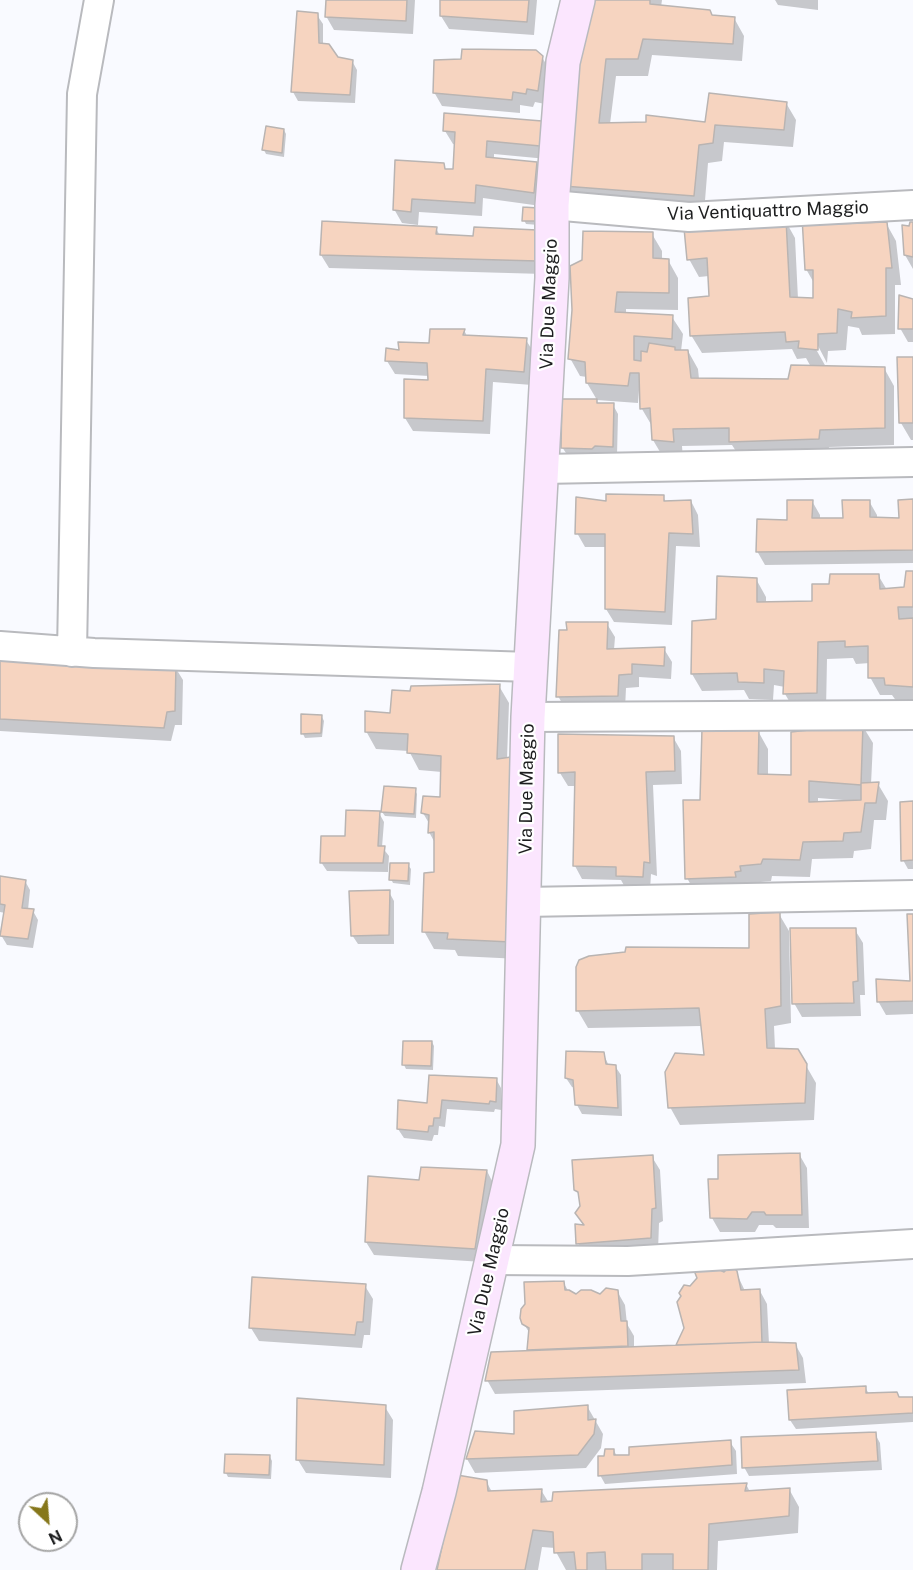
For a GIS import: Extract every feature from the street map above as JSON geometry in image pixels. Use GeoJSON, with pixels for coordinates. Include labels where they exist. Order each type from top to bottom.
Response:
{"type":"FeatureCollection","features":[{"type":"Feature","properties":{"kind":"main road","name":"Via Due Maggio"},"geometry":{"type":"LineString","coordinates":[[418,1570],[439,1492],[518,1145],[528,717],[552,278],[552,205],[563,62],[578,0]]}},
{"type":"Feature","properties":{"kind":"street"},"geometry":{"type":"LineString","coordinates":[[72,652],[82,94],[99,0]]}},
{"type":"Feature","properties":{"kind":"street","name":"Via Ventiquattro Maggio"},"geometry":{"type":"LineString","coordinates":[[552,205],[689,217],[913,205]]}},
{"type":"Feature","properties":{"kind":"street"},"geometry":{"type":"LineString","coordinates":[[542,468],[913,462]]}},
{"type":"Feature","properties":{"kind":"street"},"geometry":{"type":"LineString","coordinates":[[0,646],[72,652],[531,667]]}},
{"type":"Feature","properties":{"kind":"street"},"geometry":{"type":"LineString","coordinates":[[528,717],[913,715]]}},
{"type":"Feature","properties":{"kind":"street"},"geometry":{"type":"LineString","coordinates":[[524,902],[913,895]]}},
{"type":"Feature","properties":{"kind":"street"},"geometry":{"type":"LineString","coordinates":[[492,1260],[628,1261],[913,1244]]}},
{"type":"Feature","properties":{"kind":"building"},"geometry":{"type":"Polygon","coordinates":[[[326,0],[407,0],[406,21],[325,17],[326,0]]]}},
{"type":"Feature","properties":{"kind":"building"},"geometry":{"type":"Polygon","coordinates":[[[440,0],[529,0],[527,22],[440,16],[440,0]]]}},
{"type":"Feature","properties":{"kind":"building"},"geometry":{"type":"Polygon","coordinates":[[[585,0],[650,0],[650,4],[710,10],[712,15],[735,17],[733,44],[643,39],[638,59],[606,59],[599,123],[646,122],[646,115],[705,122],[709,93],[787,102],[784,130],[715,125],[713,143],[699,145],[694,196],[563,186],[585,0]]]}},
{"type":"Feature","properties":{"kind":"building"},"geometry":{"type":"Polygon","coordinates":[[[297,11],[318,13],[319,43],[329,44],[338,57],[353,60],[350,95],[291,92],[297,11]]]}},
{"type":"Feature","properties":{"kind":"building"},"geometry":{"type":"Polygon","coordinates":[[[462,49],[536,50],[543,56],[538,91],[527,89],[526,94],[513,92],[512,100],[433,93],[434,60],[461,59],[462,49]]]}},
{"type":"Feature","properties":{"kind":"building"},"geometry":{"type":"Polygon","coordinates":[[[444,113],[542,121],[540,146],[487,141],[486,157],[537,162],[534,193],[476,185],[475,203],[412,199],[411,212],[393,210],[395,160],[444,163],[445,169],[453,169],[455,132],[443,131],[444,113]]]}},
{"type":"Feature","properties":{"kind":"building"},"geometry":{"type":"Polygon","coordinates":[[[266,126],[284,129],[282,153],[262,150],[266,126]]]}},
{"type":"Feature","properties":{"kind":"building"},"geometry":{"type":"Polygon","coordinates":[[[523,207],[538,208],[537,221],[522,221],[523,207]]]}},
{"type":"Feature","properties":{"kind":"building"},"geometry":{"type":"Polygon","coordinates":[[[802,217],[832,218],[832,224],[887,222],[892,268],[886,268],[886,316],[851,318],[852,312],[838,309],[837,333],[818,334],[818,350],[798,348],[799,341],[786,342],[785,332],[690,336],[688,298],[709,296],[707,258],[687,260],[684,228],[786,219],[790,297],[813,298],[813,270],[805,270],[802,217]]]}},
{"type":"Feature","properties":{"kind":"building"},"geometry":{"type":"Polygon","coordinates":[[[322,221],[437,227],[436,234],[473,236],[474,227],[537,230],[537,261],[320,255],[322,221]]]}},
{"type":"Feature","properties":{"kind":"building"},"geometry":{"type":"Polygon","coordinates":[[[910,222],[913,222],[913,257],[904,255],[902,225],[909,226],[910,222]]]}},
{"type":"Feature","properties":{"kind":"building"},"geometry":{"type":"Polygon","coordinates":[[[583,231],[653,232],[653,258],[669,259],[669,293],[617,292],[615,312],[673,315],[672,339],[634,336],[634,360],[641,361],[641,351],[647,352],[649,343],[675,347],[675,350],[688,350],[691,378],[788,379],[791,365],[885,367],[885,428],[820,430],[819,439],[729,442],[729,428],[673,429],[674,442],[652,440],[650,408],[640,409],[639,373],[630,373],[628,386],[586,383],[585,362],[568,359],[572,310],[570,266],[582,260],[583,231]]]}},
{"type":"Feature","properties":{"kind":"building"},"geometry":{"type":"Polygon","coordinates":[[[899,295],[913,299],[913,329],[898,329],[899,295]]]}},
{"type":"Feature","properties":{"kind":"building"},"geometry":{"type":"Polygon","coordinates":[[[430,329],[465,329],[463,335],[527,338],[524,372],[486,369],[483,421],[404,418],[404,379],[428,380],[427,363],[385,361],[386,348],[399,350],[398,342],[429,343],[430,329]]]}},
{"type":"Feature","properties":{"kind":"building"},"geometry":{"type":"Polygon","coordinates":[[[897,357],[913,357],[913,423],[899,423],[897,357]]]}},
{"type":"Feature","properties":{"kind":"building"},"geometry":{"type":"Polygon","coordinates":[[[562,399],[597,399],[597,403],[614,403],[613,447],[561,448],[562,399]]]}},
{"type":"Feature","properties":{"kind":"building"},"geometry":{"type":"Polygon","coordinates":[[[606,494],[664,495],[664,501],[691,500],[693,534],[669,533],[665,612],[605,609],[605,534],[575,534],[576,497],[606,501],[606,494]]]}},
{"type":"Feature","properties":{"kind":"building"},"geometry":{"type":"Polygon","coordinates":[[[913,499],[913,550],[756,552],[757,519],[787,520],[787,500],[813,500],[812,518],[843,518],[842,500],[870,500],[870,517],[899,518],[898,500],[913,499]]]}},
{"type":"Feature","properties":{"kind":"building"},"geometry":{"type":"Polygon","coordinates":[[[906,571],[913,571],[913,607],[898,607],[899,619],[913,618],[913,687],[885,685],[884,678],[868,678],[868,646],[845,647],[845,641],[818,642],[817,693],[783,694],[784,671],[764,669],[764,683],[738,682],[737,673],[691,674],[692,621],[716,619],[717,576],[757,578],[757,602],[812,601],[812,584],[829,584],[830,574],[879,574],[880,589],[904,587],[906,571]]]}},
{"type":"Feature","properties":{"kind":"building"},"geometry":{"type":"Polygon","coordinates":[[[566,622],[608,622],[607,649],[665,647],[664,666],[632,664],[632,674],[619,675],[618,696],[556,697],[559,630],[567,630],[566,622]]]}},
{"type":"Feature","properties":{"kind":"building"},"geometry":{"type":"Polygon","coordinates":[[[0,657],[176,665],[175,711],[167,712],[164,728],[0,719],[0,657]]]}},
{"type":"Feature","properties":{"kind":"building"},"geometry":{"type":"Polygon","coordinates":[[[500,684],[497,759],[511,757],[511,942],[447,939],[448,933],[422,932],[424,873],[434,872],[434,832],[428,833],[429,815],[421,813],[423,796],[440,797],[441,756],[407,753],[408,734],[365,732],[365,711],[390,713],[392,690],[410,691],[411,686],[500,684]]]}},
{"type":"Feature","properties":{"kind":"building"},"geometry":{"type":"Polygon","coordinates":[[[301,714],[322,715],[321,733],[301,734],[301,714]]]}},
{"type":"Feature","properties":{"kind":"building"},"geometry":{"type":"Polygon","coordinates":[[[863,724],[861,783],[879,782],[876,803],[865,803],[861,832],[844,833],[843,841],[803,842],[800,860],[763,859],[761,864],[740,866],[741,871],[735,872],[736,877],[685,879],[683,800],[700,800],[702,728],[759,730],[758,774],[791,775],[791,732],[863,724]],[[809,781],[809,802],[861,800],[861,785],[809,781]]]}},
{"type":"Feature","properties":{"kind":"building"},"geometry":{"type":"Polygon","coordinates":[[[558,734],[674,736],[675,771],[646,772],[650,863],[644,862],[643,877],[616,876],[616,867],[573,866],[575,772],[558,773],[558,734]]]}},
{"type":"Feature","properties":{"kind":"building"},"geometry":{"type":"Polygon","coordinates":[[[384,786],[416,788],[414,814],[381,812],[384,786]]]}},
{"type":"Feature","properties":{"kind":"building"},"geometry":{"type":"Polygon","coordinates":[[[913,801],[913,860],[901,861],[900,802],[913,801]]]}},
{"type":"Feature","properties":{"kind":"building"},"geometry":{"type":"Polygon","coordinates":[[[346,810],[380,811],[378,846],[385,846],[383,863],[320,863],[321,836],[345,836],[346,810]]]}},
{"type":"Feature","properties":{"kind":"building"},"geometry":{"type":"Polygon","coordinates":[[[390,863],[409,863],[408,881],[389,880],[390,863]]]}},
{"type":"Feature","properties":{"kind":"building"},"geometry":{"type":"Polygon","coordinates":[[[0,876],[26,880],[22,908],[34,909],[28,939],[0,936],[5,905],[0,904],[0,876]]]}},
{"type":"Feature","properties":{"kind":"building"},"geometry":{"type":"Polygon","coordinates":[[[390,890],[389,935],[351,936],[349,891],[390,890]]]}},
{"type":"Feature","properties":{"kind":"building"},"geometry":{"type":"Polygon","coordinates":[[[780,912],[781,1006],[765,1009],[767,1048],[798,1049],[807,1064],[805,1103],[668,1108],[665,1072],[675,1053],[704,1055],[699,1008],[576,1011],[576,967],[579,960],[589,956],[625,952],[626,947],[749,948],[749,914],[780,912]]]}},
{"type":"Feature","properties":{"kind":"building"},"geometry":{"type":"Polygon","coordinates":[[[907,914],[913,914],[913,1001],[877,1002],[876,979],[910,981],[907,914]]]}},
{"type":"Feature","properties":{"kind":"building"},"geometry":{"type":"Polygon","coordinates":[[[790,928],[856,928],[858,981],[853,982],[854,1003],[792,1004],[790,928]]]}},
{"type":"Feature","properties":{"kind":"building"},"geometry":{"type":"Polygon","coordinates":[[[403,1041],[432,1041],[431,1066],[402,1065],[403,1041]]]}},
{"type":"Feature","properties":{"kind":"building"},"geometry":{"type":"Polygon","coordinates":[[[566,1051],[604,1052],[606,1064],[616,1065],[618,1108],[575,1105],[573,1080],[565,1078],[566,1051]]]}},
{"type":"Feature","properties":{"kind":"building"},"geometry":{"type":"Polygon","coordinates":[[[429,1075],[497,1078],[496,1102],[490,1101],[489,1104],[442,1100],[440,1118],[434,1118],[433,1126],[429,1126],[428,1132],[397,1129],[398,1100],[427,1103],[429,1075]]]}},
{"type":"Feature","properties":{"kind":"building"},"geometry":{"type":"Polygon","coordinates":[[[800,1153],[802,1215],[766,1215],[764,1212],[752,1212],[747,1219],[710,1218],[708,1179],[718,1179],[718,1155],[800,1153]]]}},
{"type":"Feature","properties":{"kind":"building"},"geometry":{"type":"Polygon","coordinates":[[[653,1155],[656,1208],[652,1209],[651,1238],[576,1244],[575,1224],[584,1225],[575,1213],[580,1206],[578,1192],[574,1190],[572,1160],[653,1155]]]}},
{"type":"Feature","properties":{"kind":"building"},"geometry":{"type":"Polygon","coordinates":[[[421,1167],[487,1170],[475,1249],[365,1242],[368,1176],[419,1180],[421,1167]]]}},
{"type":"Feature","properties":{"kind":"building"},"geometry":{"type":"Polygon","coordinates":[[[712,1266],[724,1272],[733,1267],[737,1271],[741,1290],[760,1289],[762,1342],[676,1345],[684,1328],[677,1302],[681,1296],[679,1293],[684,1285],[690,1286],[697,1278],[695,1273],[701,1268],[712,1266]]]}},
{"type":"Feature","properties":{"kind":"building"},"geometry":{"type":"Polygon","coordinates":[[[252,1277],[366,1284],[363,1322],[357,1322],[355,1335],[249,1328],[252,1277]]]}},
{"type":"Feature","properties":{"kind":"building"},"geometry":{"type":"Polygon","coordinates":[[[564,1281],[565,1290],[576,1294],[581,1290],[591,1290],[600,1294],[606,1288],[618,1290],[621,1321],[627,1321],[628,1346],[527,1350],[529,1328],[522,1324],[520,1318],[521,1309],[525,1304],[524,1282],[564,1281]]]}},
{"type":"Feature","properties":{"kind":"building"},"geometry":{"type":"Polygon","coordinates":[[[762,1342],[796,1343],[799,1370],[485,1381],[491,1352],[762,1342]]]}},
{"type":"Feature","properties":{"kind":"building"},"geometry":{"type":"Polygon","coordinates":[[[866,1386],[866,1393],[897,1392],[899,1397],[913,1397],[913,1413],[789,1420],[787,1390],[866,1386]]]}},
{"type":"Feature","properties":{"kind":"building"},"geometry":{"type":"Polygon","coordinates":[[[297,1398],[386,1405],[384,1465],[296,1460],[297,1398]]]}},
{"type":"Feature","properties":{"kind":"building"},"geometry":{"type":"Polygon","coordinates":[[[588,1405],[588,1420],[596,1419],[594,1434],[578,1455],[466,1459],[475,1431],[514,1434],[514,1411],[588,1405]]]}},
{"type":"Feature","properties":{"kind":"building"},"geometry":{"type":"Polygon","coordinates":[[[876,1432],[878,1461],[742,1468],[741,1437],[876,1432]]]}},
{"type":"Feature","properties":{"kind":"building"},"geometry":{"type":"Polygon","coordinates":[[[731,1440],[732,1465],[598,1476],[598,1456],[604,1456],[605,1449],[614,1449],[614,1455],[629,1455],[629,1447],[731,1440]]]}},
{"type":"Feature","properties":{"kind":"building"},"geometry":{"type":"Polygon","coordinates":[[[225,1454],[270,1455],[269,1475],[224,1473],[225,1454]]]}},
{"type":"Feature","properties":{"kind":"building"},"geometry":{"type":"Polygon","coordinates":[[[457,1475],[487,1480],[488,1491],[542,1489],[541,1502],[552,1501],[553,1492],[747,1483],[745,1491],[790,1488],[789,1516],[709,1524],[708,1570],[673,1570],[673,1554],[642,1554],[642,1570],[606,1570],[605,1552],[587,1553],[587,1570],[576,1570],[574,1552],[554,1553],[553,1532],[533,1530],[525,1570],[437,1570],[457,1475]]]}}]}
